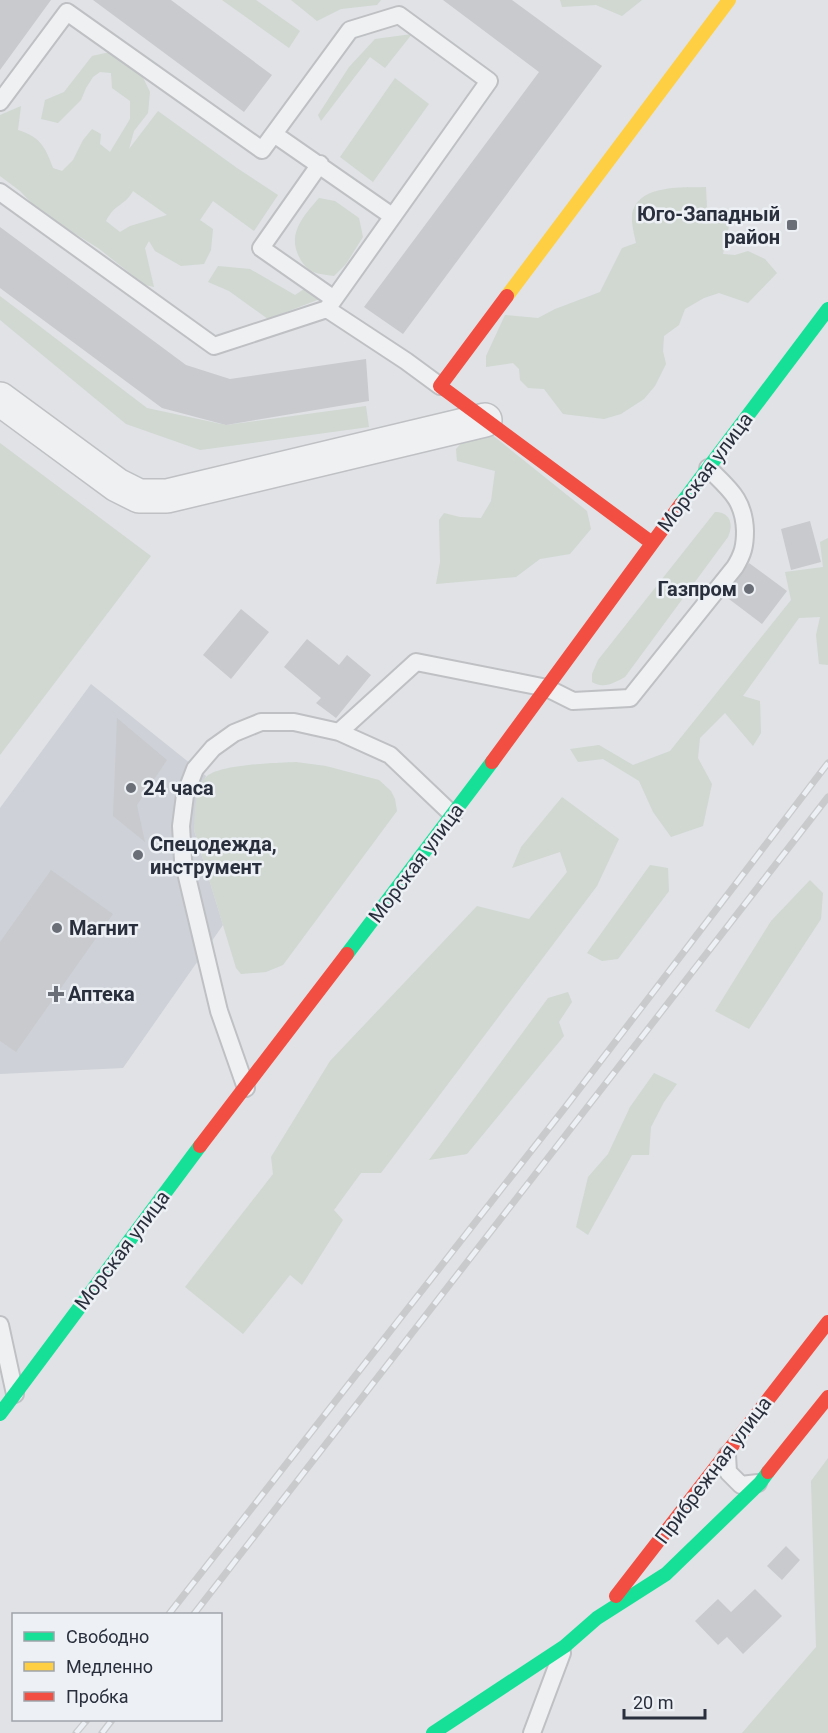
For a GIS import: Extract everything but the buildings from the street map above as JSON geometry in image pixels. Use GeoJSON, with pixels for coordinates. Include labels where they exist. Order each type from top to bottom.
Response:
{"type":"FeatureCollection","features":[{"type":"Feature","properties":{"kind":"main road"},"geometry":{"type":"LineString","coordinates":[[652,543],[440,386],[729,0]]}},
{"type":"Feature","properties":{"kind":"main road","name":"Морская улица"},"geometry":{"type":"LineString","coordinates":[[0,1414],[192,1156],[453,815],[652,543],[828,309]]}},
{"type":"Feature","properties":{"kind":"main road","name":"Прибрежная улица"},"geometry":{"type":"LineString","coordinates":[[597,1618],[653,1550],[726,1451],[828,1322]]}},
{"type":"Feature","properties":{"kind":"main road","name":"Прибрежная улица"},"geometry":{"type":"LineString","coordinates":[[433,1733],[565,1646],[597,1618],[666,1574],[760,1483],[828,1397]]}},
{"type":"Feature","properties":{"kind":"street"},"geometry":{"type":"LineString","coordinates":[[0,399],[117,485],[139,496],[167,496],[485,420]]}},
{"type":"Feature","properties":{"kind":"lane"},"geometry":{"type":"LineString","coordinates":[[0,102],[67,12],[262,150],[350,30],[399,15],[489,81],[330,304],[214,346],[0,192]]}},
{"type":"Feature","properties":{"kind":"lane"},"geometry":{"type":"LineString","coordinates":[[274,134],[392,216]]}},
{"type":"Feature","properties":{"kind":"lane"},"geometry":{"type":"LineString","coordinates":[[320,164],[261,248],[330,304],[440,386]]}},
{"type":"Feature","properties":{"kind":"lane"},"geometry":{"type":"LineString","coordinates":[[339,732],[416,662],[547,688],[573,701],[630,698],[735,567],[744,552],[745,520],[741,505],[731,491],[708,468]]}},
{"type":"Feature","properties":{"kind":"lane"},"geometry":{"type":"LineString","coordinates":[[246,1088],[219,1011],[183,860],[181,826],[184,795],[195,769],[213,748],[234,732],[261,722],[294,722],[339,732],[390,755],[453,815]]}},
{"type":"Feature","properties":{"kind":"lane"},"geometry":{"type":"LineString","coordinates":[[0,1326],[15,1395]]}},
{"type":"Feature","properties":{"kind":"lane"},"geometry":{"type":"LineString","coordinates":[[726,1451],[728,1472],[741,1485],[760,1483]]}},
{"type":"Feature","properties":{"kind":"lane"},"geometry":{"type":"LineString","coordinates":[[532,1733],[565,1646]]}},
{"type":"Feature","properties":{"kind":"shaded area"},"geometry":{"type":"Polygon","coordinates":[[[222,0],[256,0],[300,31],[289,48],[222,0]]]}},
{"type":"Feature","properties":{"kind":"shaded area"},"geometry":{"type":"Polygon","coordinates":[[[291,0],[381,0],[377,5],[341,9],[317,21],[291,0]]]}},
{"type":"Feature","properties":{"kind":"shaded area"},"geometry":{"type":"Polygon","coordinates":[[[560,0],[642,0],[622,16],[596,5],[562,7],[560,0]]]}},
{"type":"Feature","properties":{"kind":"shaded area"},"geometry":{"type":"Polygon","coordinates":[[[412,34],[385,68],[370,57],[321,121],[318,115],[349,67],[375,39],[412,34]]]}},
{"type":"Feature","properties":{"kind":"shaded area"},"geometry":{"type":"Polygon","coordinates":[[[110,52],[134,59],[150,92],[148,113],[134,131],[129,149],[158,111],[278,195],[254,231],[213,201],[200,220],[213,229],[211,250],[204,264],[181,266],[155,251],[149,241],[145,248],[154,287],[145,285],[98,248],[40,212],[20,191],[0,176],[0,115],[21,106],[18,130],[41,143],[53,168],[62,171],[73,160],[83,140],[92,129],[101,134],[100,144],[110,152],[130,119],[130,101],[112,88],[111,73],[100,72],[93,77],[81,100],[58,123],[41,119],[45,100],[64,92],[92,56],[110,52]],[[133,191],[106,221],[120,232],[130,226],[167,215],[133,191]]]}},
{"type":"Feature","properties":{"kind":"shaded area"},"geometry":{"type":"Polygon","coordinates":[[[395,78],[429,104],[373,182],[340,157],[395,78]]]}},
{"type":"Feature","properties":{"kind":"shaded area"},"geometry":{"type":"Polygon","coordinates":[[[706,187],[707,207],[719,210],[729,226],[723,254],[735,255],[748,251],[765,259],[777,273],[748,303],[719,293],[704,298],[685,309],[679,325],[664,336],[663,351],[666,364],[655,386],[644,399],[621,414],[604,419],[563,414],[544,389],[528,388],[520,380],[519,369],[513,363],[486,367],[486,356],[505,315],[538,318],[600,292],[622,248],[636,243],[632,213],[638,202],[645,196],[665,189],[706,187]]]}},
{"type":"Feature","properties":{"kind":"shaded area"},"geometry":{"type":"Polygon","coordinates":[[[319,198],[335,201],[359,218],[363,237],[346,264],[334,276],[311,271],[299,258],[295,244],[300,223],[319,198]]]}},
{"type":"Feature","properties":{"kind":"shaded area"},"geometry":{"type":"Polygon","coordinates":[[[218,266],[250,269],[295,295],[304,289],[320,299],[268,319],[229,291],[208,282],[218,266]]]}},
{"type":"Feature","properties":{"kind":"shaded area"},"geometry":{"type":"Polygon","coordinates":[[[0,296],[147,408],[226,425],[366,406],[369,427],[200,450],[126,424],[0,320],[0,296]]]}},
{"type":"Feature","properties":{"kind":"shaded area"},"geometry":{"type":"Polygon","coordinates":[[[481,426],[587,511],[591,529],[570,554],[540,559],[516,577],[436,584],[440,562],[439,520],[444,513],[460,517],[481,518],[491,501],[495,471],[457,461],[456,449],[481,426]]]}},
{"type":"Feature","properties":{"kind":"shaded area"},"geometry":{"type":"Polygon","coordinates":[[[0,443],[151,556],[0,755],[0,443]]]}},
{"type":"Feature","properties":{"kind":"shaded area"},"geometry":{"type":"Polygon","coordinates":[[[715,512],[727,516],[731,528],[728,537],[625,677],[605,685],[592,682],[592,674],[598,660],[715,512]]]}},
{"type":"Feature","properties":{"kind":"shaded area"},"geometry":{"type":"Polygon","coordinates":[[[828,538],[828,665],[819,664],[816,635],[820,617],[799,618],[743,696],[760,701],[761,733],[753,746],[725,713],[700,738],[698,758],[712,784],[703,826],[671,837],[653,812],[639,781],[603,759],[578,762],[570,749],[599,745],[633,765],[670,751],[791,600],[785,572],[823,567],[820,542],[828,538]]]}},
{"type":"Feature","properties":{"kind":"shaded area"},"geometry":{"type":"Polygon","coordinates":[[[91,684],[206,776],[199,791],[194,830],[223,925],[123,1068],[0,1074],[0,808],[91,684]]]}},
{"type":"Feature","properties":{"kind":"shaded area"},"geometry":{"type":"Polygon","coordinates":[[[296,762],[326,766],[379,780],[391,791],[397,811],[283,965],[266,972],[241,974],[236,968],[194,830],[197,794],[203,781],[214,772],[250,765],[296,762]]]}},
{"type":"Feature","properties":{"kind":"shaded area"},"geometry":{"type":"Polygon","coordinates":[[[562,797],[619,839],[597,886],[381,1173],[361,1173],[334,1210],[343,1220],[302,1285],[290,1275],[243,1334],[185,1287],[273,1174],[271,1157],[330,1061],[477,906],[529,919],[567,872],[560,852],[512,868],[521,847],[562,797]]]}},
{"type":"Feature","properties":{"kind":"shaded area"},"geometry":{"type":"Polygon","coordinates":[[[650,865],[668,868],[669,891],[618,959],[602,961],[587,953],[650,865]]]}},
{"type":"Feature","properties":{"kind":"shaded area"},"geometry":{"type":"Polygon","coordinates":[[[810,880],[823,893],[821,919],[749,1029],[715,1011],[771,921],[810,880]]]}},
{"type":"Feature","properties":{"kind":"shaded area"},"geometry":{"type":"Polygon","coordinates":[[[568,992],[572,1002],[559,1022],[564,1036],[467,1154],[429,1160],[548,998],[568,992]]]}},
{"type":"Feature","properties":{"kind":"shaded area"},"geometry":{"type":"Polygon","coordinates":[[[654,1073],[677,1084],[664,1102],[651,1127],[649,1155],[632,1155],[588,1235],[576,1227],[588,1177],[608,1154],[630,1107],[654,1073]]]}},
{"type":"Feature","properties":{"kind":"shaded area"},"geometry":{"type":"Polygon","coordinates":[[[828,1458],[828,1733],[742,1733],[816,1647],[811,1481],[828,1458]]]}},
{"type":"Feature","properties":{"kind":"railway"},"geometry":{"type":"LineString","coordinates":[[170,1613],[567,1105],[828,763]]}},
{"type":"Feature","properties":{"kind":"railway"},"geometry":{"type":"LineString","coordinates":[[195,1613],[828,797]]}},
{"type":"Feature","properties":{"kind":"railway"},"geometry":{"type":"LineString","coordinates":[[76,1733],[86,1721]]}},
{"type":"Feature","properties":{"kind":"railway"},"geometry":{"type":"LineString","coordinates":[[102,1733],[111,1721]]}},
{"type":"Feature","properties":{"kind":"traffic: fast"},"geometry":{"type":"LineString","coordinates":[[681,504],[828,309]]}},
{"type":"Feature","properties":{"kind":"traffic: fast"},"geometry":{"type":"LineString","coordinates":[[347,954],[492,762]]}},
{"type":"Feature","properties":{"kind":"traffic: fast"},"geometry":{"type":"LineString","coordinates":[[0,1414],[200,1146]]}},
{"type":"Feature","properties":{"kind":"traffic: fast"},"geometry":{"type":"LineString","coordinates":[[433,1733],[565,1646],[597,1618],[666,1574],[760,1483],[768,1472]]}},
{"type":"Feature","properties":{"kind":"traffic: slow"},"geometry":{"type":"LineString","coordinates":[[507,296],[729,0]]}},
{"type":"Feature","properties":{"kind":"traffic: jam"},"geometry":{"type":"LineString","coordinates":[[507,296],[440,386],[652,543]]}},
{"type":"Feature","properties":{"kind":"traffic: jam"},"geometry":{"type":"LineString","coordinates":[[492,762],[681,504]]}},
{"type":"Feature","properties":{"kind":"traffic: jam"},"geometry":{"type":"LineString","coordinates":[[200,1146],[347,954]]}},
{"type":"Feature","properties":{"kind":"traffic: jam"},"geometry":{"type":"LineString","coordinates":[[616,1596],[828,1322]]}},
{"type":"Feature","properties":{"kind":"traffic: jam"},"geometry":{"type":"LineString","coordinates":[[768,1472],[828,1397]]}},
{"type":"Feature","properties":{"kind":"place","name":"Юго-Западный район"},"geometry":{"type":"Point","coordinates":[792,225]}},
{"type":"Feature","properties":{"kind":"place","name":"Газпром"},"geometry":{"type":"Point","coordinates":[749,589]}},
{"type":"Feature","properties":{"kind":"place","name":"24 часа"},"geometry":{"type":"Point","coordinates":[131,788]}},
{"type":"Feature","properties":{"kind":"place","name":"Спецодежда, инструмент"},"geometry":{"type":"Point","coordinates":[138,855]}},
{"type":"Feature","properties":{"kind":"place","name":"Магнит"},"geometry":{"type":"Point","coordinates":[57,928]}},
{"type":"Feature","properties":{"kind":"place","name":"Аптека"},"geometry":{"type":"Point","coordinates":[56,994]}}]}
